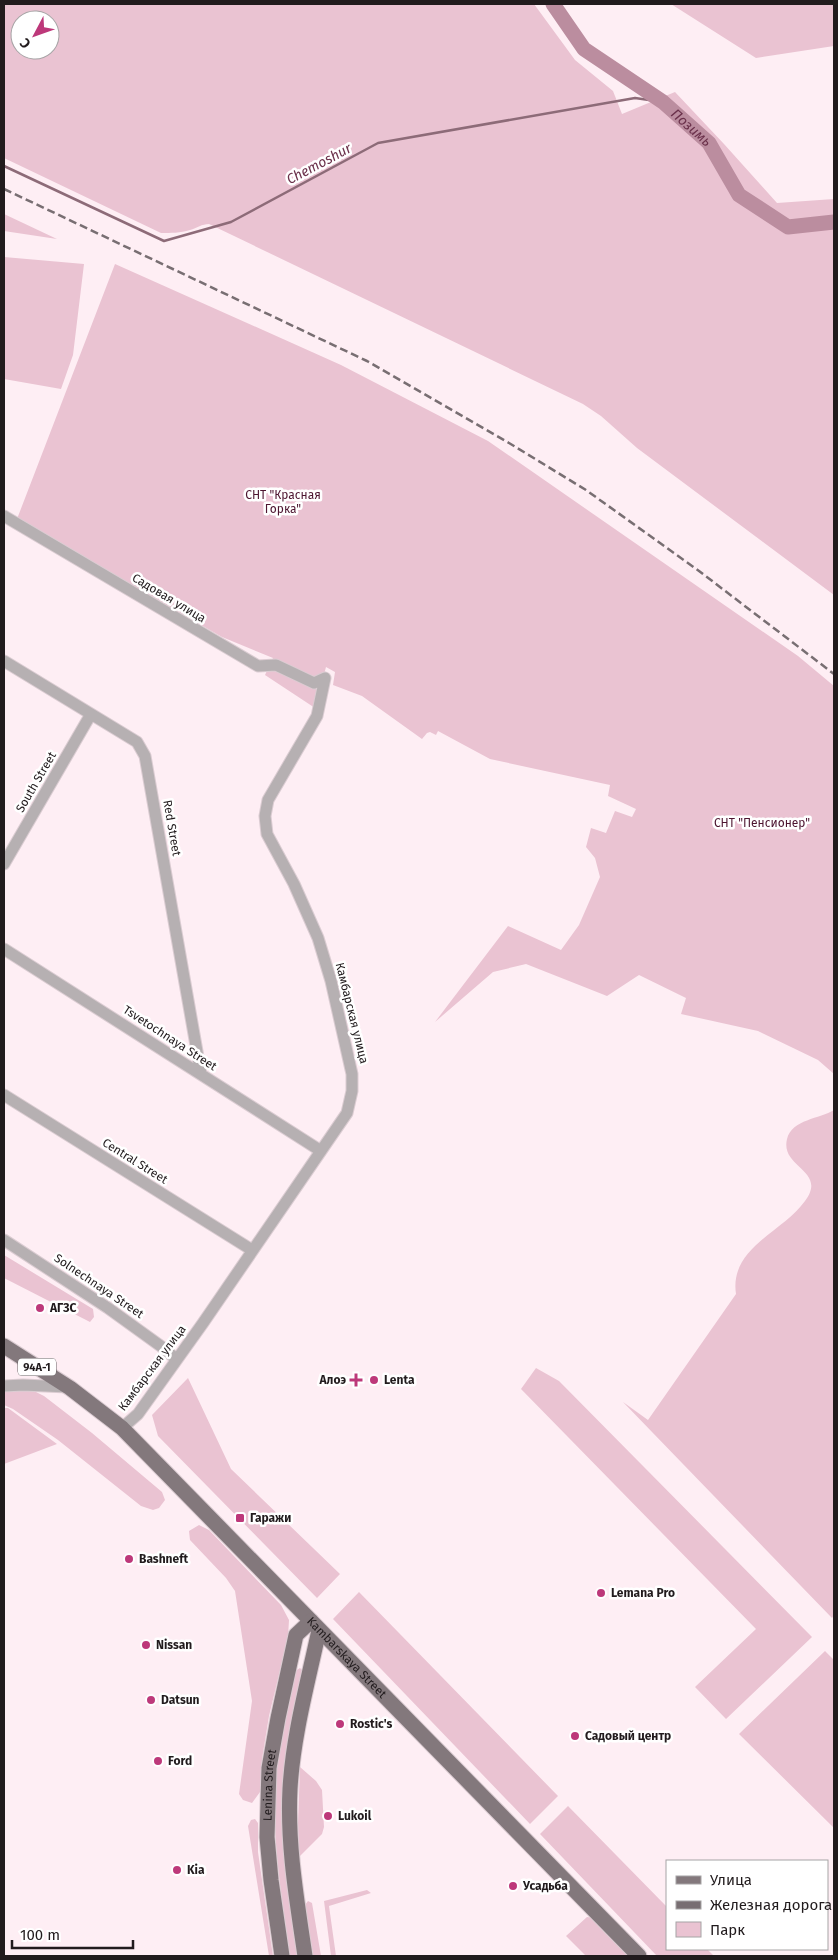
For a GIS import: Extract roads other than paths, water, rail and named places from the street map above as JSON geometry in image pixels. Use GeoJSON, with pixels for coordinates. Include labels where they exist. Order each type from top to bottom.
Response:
{"type":"FeatureCollection","features":[{"type":"Feature","properties":{"kind":"main road","name":"94А-1"},"geometry":{"type":"LineString","coordinates":[[5,1347],[70,1388]]}},
{"type":"Feature","properties":{"kind":"main road","name":"Kambarskaya Street"},"geometry":{"type":"LineString","coordinates":[[70,1388],[122,1428],[639,1956]]}},
{"type":"Feature","properties":{"kind":"main road"},"geometry":{"type":"LineString","coordinates":[[285,1596],[296,1622],[296,1635],[315,1626]]}},
{"type":"Feature","properties":{"kind":"main road","name":"Lenina Street"},"geometry":{"type":"LineString","coordinates":[[305,1956],[292,1861],[290,1790],[298,1726],[315,1626]]}},
{"type":"Feature","properties":{"kind":"main road","name":"Lenina Street"},"geometry":{"type":"LineString","coordinates":[[282,1956],[268,1855],[268,1791],[273,1742],[296,1635]]}},
{"type":"Feature","properties":{"kind":"street","name":"Садовая улица"},"geometry":{"type":"LineString","coordinates":[[4,516],[258,666],[276,665],[314,683],[324,678]]}},
{"type":"Feature","properties":{"kind":"street","name":"Red Street"},"geometry":{"type":"LineString","coordinates":[[4,661],[137,742],[145,756],[202,1074]]}},
{"type":"Feature","properties":{"kind":"street","name":"Камбарская улица"},"geometry":{"type":"LineString","coordinates":[[122,1428],[138,1414],[203,1323],[347,1113],[352,1091],[352,1074],[331,981],[318,938],[294,884],[267,834],[265,816],[268,800],[317,716],[324,678]]}},
{"type":"Feature","properties":{"kind":"street","name":"South Street"},"geometry":{"type":"LineString","coordinates":[[4,864],[91,714]]}},
{"type":"Feature","properties":{"kind":"street","name":"Tsvetochnaya Street"},"geometry":{"type":"LineString","coordinates":[[4,949],[320,1151]]}},
{"type":"Feature","properties":{"kind":"street","name":"Central Street"},"geometry":{"type":"LineString","coordinates":[[4,1095],[252,1250]]}},
{"type":"Feature","properties":{"kind":"street","name":"Solnechnaya Street"},"geometry":{"type":"LineString","coordinates":[[4,1240],[108,1308],[176,1359]]}},
{"type":"Feature","properties":{"kind":"street"},"geometry":{"type":"LineString","coordinates":[[4,1386],[22,1385],[70,1388]]}},
{"type":"Feature","properties":{"kind":"waterway","name":"Позимь"},"geometry":{"type":"LineString","coordinates":[[553,4],[584,49],[663,102],[709,143],[739,195],[788,227],[834,222]]}},
{"type":"Feature","properties":{"kind":"waterway","name":"Chemoshur"},"geometry":{"type":"LineString","coordinates":[[4,166],[164,241],[231,222],[378,143],[635,98],[663,102]]}},
{"type":"Feature","properties":{"kind":"railway"},"geometry":{"type":"LineString","coordinates":[[4,189],[367,361],[509,443],[586,490],[699,571],[834,674]]}},
{"type":"Feature","properties":{"kind":"place","name":"АГЗС"},"geometry":{"type":"Point","coordinates":[40,1308]}},
{"type":"Feature","properties":{"kind":"place","name":"Алоэ"},"geometry":{"type":"Point","coordinates":[356,1380]}},
{"type":"Feature","properties":{"kind":"place","name":"Lenta"},"geometry":{"type":"Point","coordinates":[374,1380]}},
{"type":"Feature","properties":{"kind":"place","name":"Гаражи"},"geometry":{"type":"Point","coordinates":[240,1518]}},
{"type":"Feature","properties":{"kind":"place","name":"Bashneft"},"geometry":{"type":"Point","coordinates":[129,1559]}},
{"type":"Feature","properties":{"kind":"place","name":"Lemana Pro"},"geometry":{"type":"Point","coordinates":[601,1593]}},
{"type":"Feature","properties":{"kind":"place","name":"Nissan"},"geometry":{"type":"Point","coordinates":[146,1645]}},
{"type":"Feature","properties":{"kind":"place","name":"Datsun"},"geometry":{"type":"Point","coordinates":[151,1700]}},
{"type":"Feature","properties":{"kind":"place","name":"Rostic's"},"geometry":{"type":"Point","coordinates":[340,1724]}},
{"type":"Feature","properties":{"kind":"place","name":"Садовый центр"},"geometry":{"type":"Point","coordinates":[575,1736]}},
{"type":"Feature","properties":{"kind":"place","name":"Ford"},"geometry":{"type":"Point","coordinates":[158,1761]}},
{"type":"Feature","properties":{"kind":"place","name":"Lukoil"},"geometry":{"type":"Point","coordinates":[328,1816]}},
{"type":"Feature","properties":{"kind":"place","name":"Kia"},"geometry":{"type":"Point","coordinates":[177,1870]}},
{"type":"Feature","properties":{"kind":"place","name":"Усадьба"},"geometry":{"type":"Point","coordinates":[513,1886]}},
{"type":"Feature","properties":{"kind":"park label","name":"СНТ \"Красная Горка\""},"geometry":{"type":"Point","coordinates":[283,502]}},
{"type":"Feature","properties":{"kind":"park label","name":"СНТ \"Пенсионер\""},"geometry":{"type":"Point","coordinates":[762,823]}}]}
